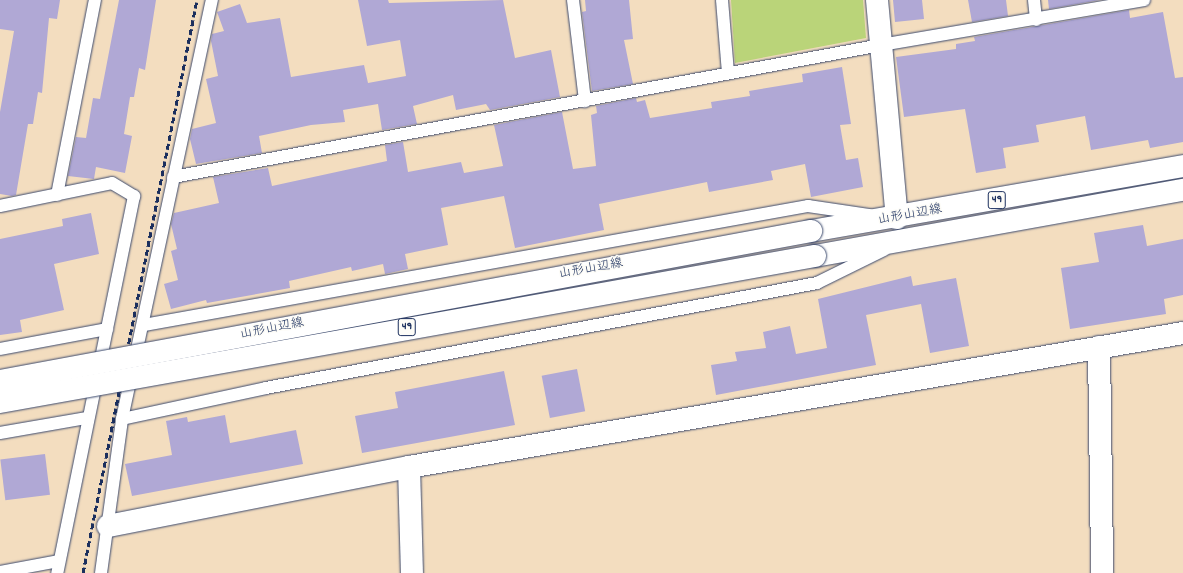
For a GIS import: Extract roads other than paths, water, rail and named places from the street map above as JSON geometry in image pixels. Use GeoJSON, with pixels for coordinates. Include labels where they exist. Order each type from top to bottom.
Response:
{"type":"FeatureCollection","features":[{"type":"Feature","properties":{"kind":"main road"},"geometry":{"type":"LineString","coordinates":[[877,0],[897,218]]}},
{"type":"Feature","properties":{"kind":"main road","name":"山形山辺線"},"geometry":{"type":"LineString","coordinates":[[0,381],[811,231],[897,218],[1183,166]]}},
{"type":"Feature","properties":{"kind":"main road","name":"山形山辺線"},"geometry":{"type":"LineString","coordinates":[[0,402],[1183,190]]}},
{"type":"Feature","properties":{"kind":"main road"},"geometry":{"type":"LineString","coordinates":[[108,526],[409,467],[1183,333]]}},
{"type":"Feature","properties":{"kind":"main road"},"geometry":{"type":"LineString","coordinates":[[1100,348],[1102,573]]}},
{"type":"Feature","properties":{"kind":"main road"},"geometry":{"type":"LineString","coordinates":[[409,467],[412,573]]}},
{"type":"Feature","properties":{"kind":"lane"},"geometry":{"type":"LineString","coordinates":[[57,195],[96,0]]}},
{"type":"Feature","properties":{"kind":"lane"},"geometry":{"type":"LineString","coordinates":[[101,573],[122,419],[144,325],[173,177],[212,0]]}},
{"type":"Feature","properties":{"kind":"lane"},"geometry":{"type":"LineString","coordinates":[[573,0],[585,101]]}},
{"type":"Feature","properties":{"kind":"lane"},"geometry":{"type":"LineString","coordinates":[[722,0],[728,74]]}},
{"type":"Feature","properties":{"kind":"lane"},"geometry":{"type":"LineString","coordinates":[[1034,0],[1036,20]]}},
{"type":"Feature","properties":{"kind":"lane"},"geometry":{"type":"LineString","coordinates":[[173,177],[881,45],[1036,20],[1144,0]]}},
{"type":"Feature","properties":{"kind":"lane"},"geometry":{"type":"LineString","coordinates":[[0,206],[112,183],[134,196],[107,329],[86,418],[58,567],[0,572]]}},
{"type":"Feature","properties":{"kind":"lane"},"geometry":{"type":"LineString","coordinates":[[144,325],[808,206],[897,218]]}},
{"type":"Feature","properties":{"kind":"lane"},"geometry":{"type":"LineString","coordinates":[[122,419],[266,388],[817,283],[908,239]]}},
{"type":"Feature","properties":{"kind":"lane"},"geometry":{"type":"LineString","coordinates":[[0,349],[107,329]]}},
{"type":"Feature","properties":{"kind":"lane"},"geometry":{"type":"LineString","coordinates":[[0,433],[86,418]]}},
{"type":"Feature","properties":{"kind":"railway"},"geometry":{"type":"LineString","coordinates":[[83,573],[197,0]]}}]}
